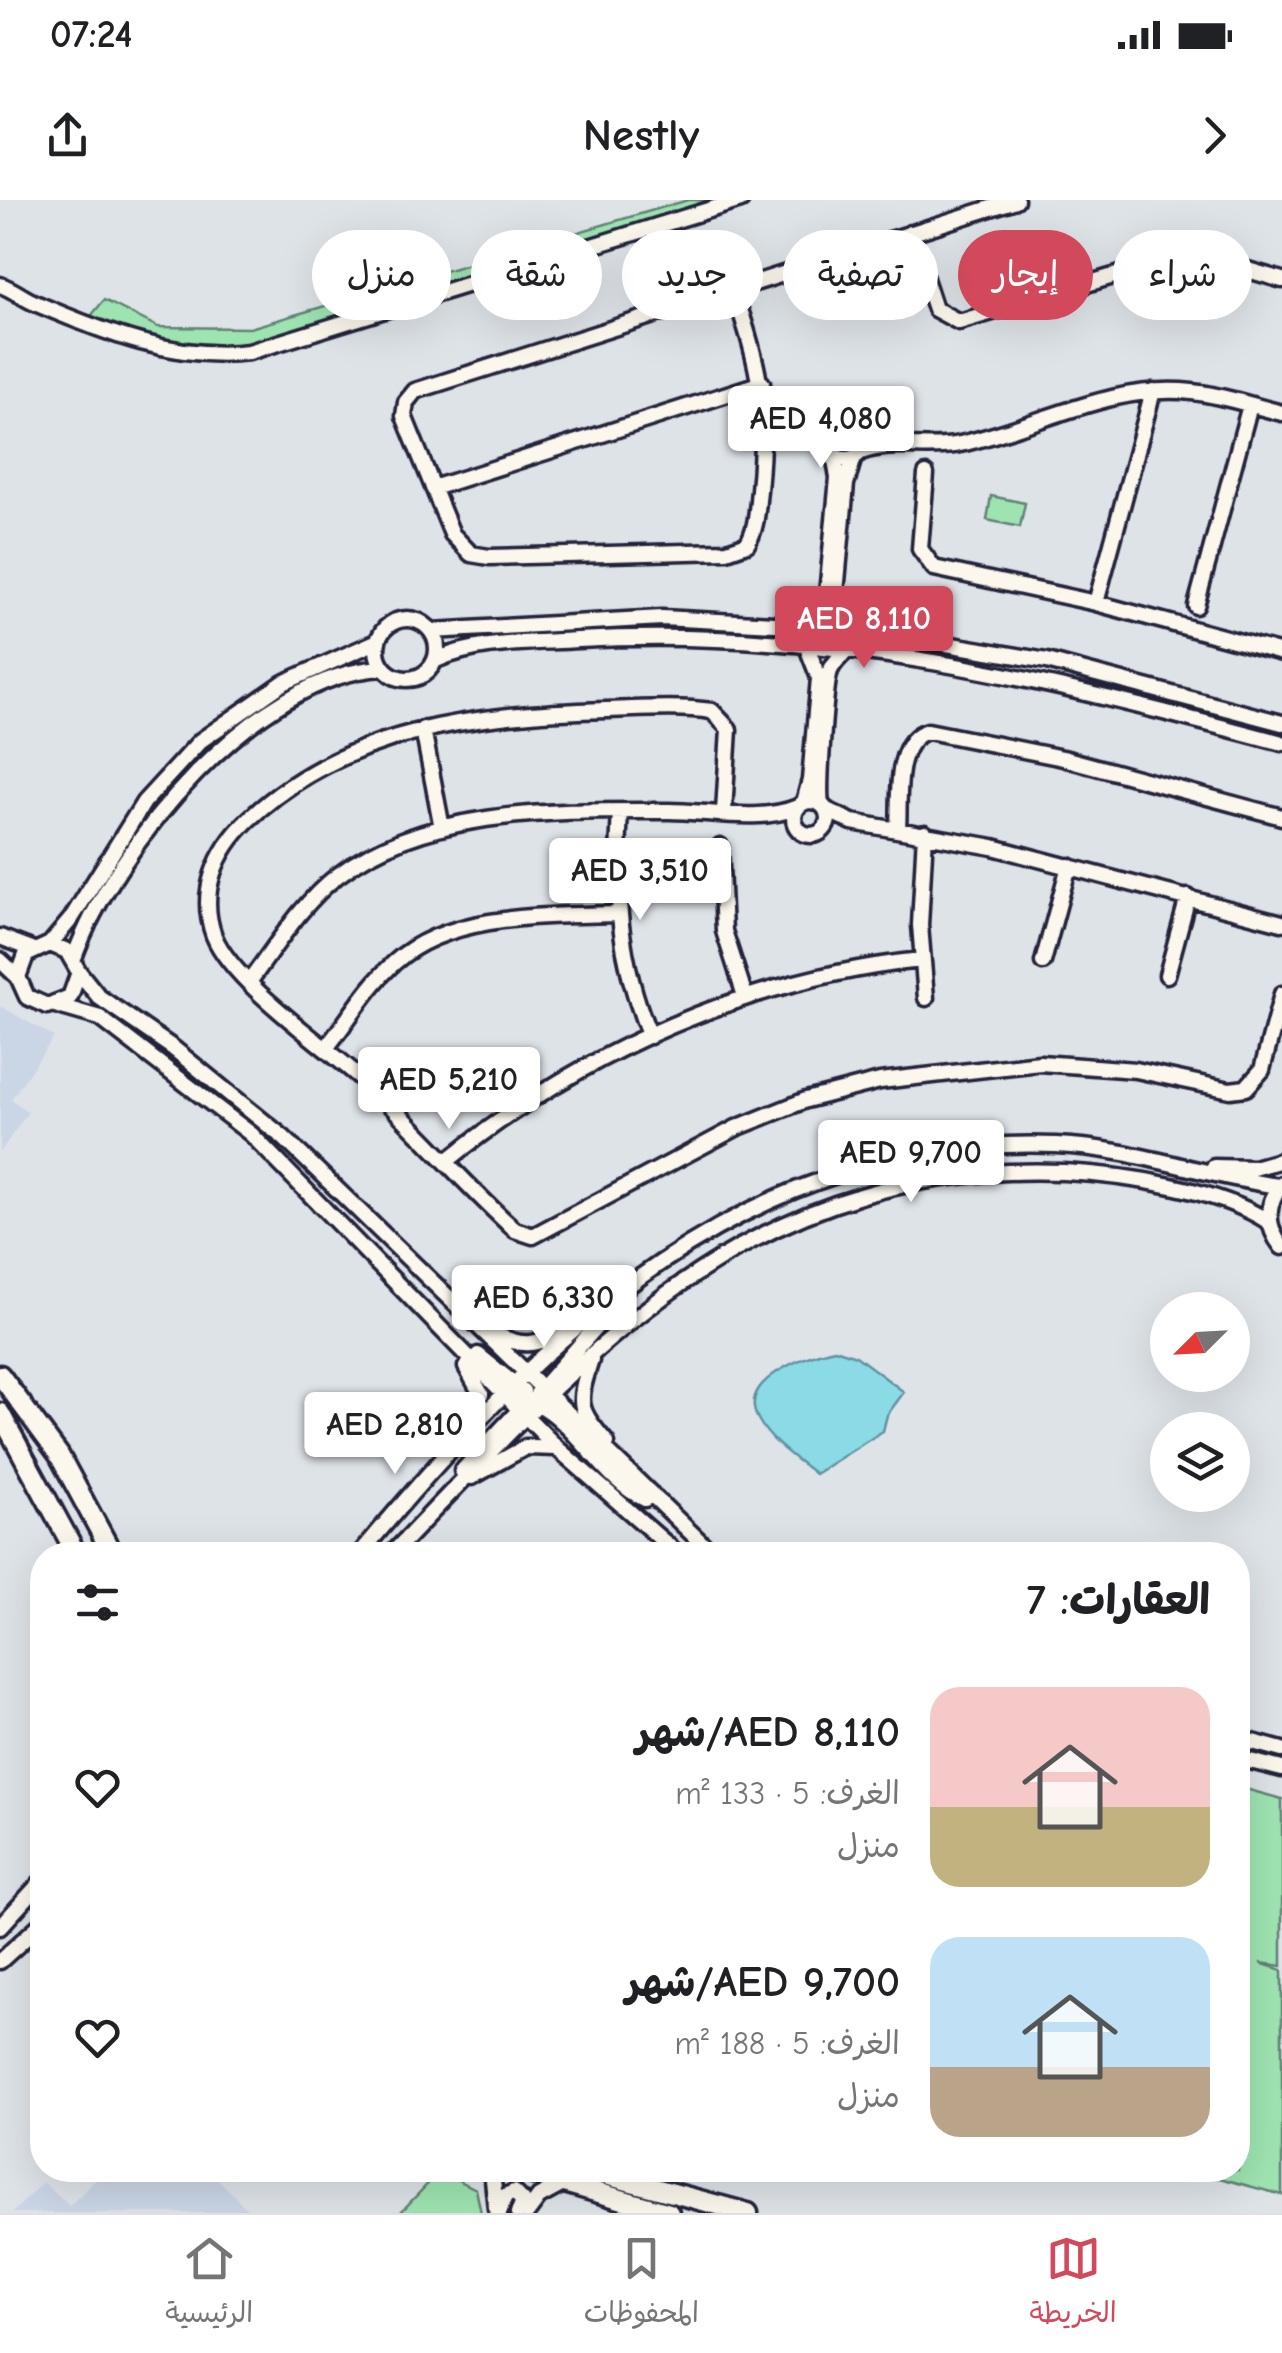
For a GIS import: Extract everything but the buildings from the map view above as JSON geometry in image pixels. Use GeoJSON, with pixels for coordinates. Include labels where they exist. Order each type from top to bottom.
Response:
{"type":"FeatureCollection","features":[{"type":"Feature","properties":{"kind":"main road"},"geometry":{"type":"LineString","coordinates":[[0,1375],[68,1470],[107,1542]]}},
{"type":"Feature","properties":{"kind":"main road"},"geometry":{"type":"LineString","coordinates":[[0,1413],[69,1542]]}},
{"type":"Feature","properties":{"kind":"main road"},"geometry":{"type":"LineString","coordinates":[[556,2182],[669,2213]]}},
{"type":"Feature","properties":{"kind":"main road"},"geometry":{"type":"LineString","coordinates":[[633,2182],[748,2213]]}},
{"type":"Feature","properties":{"kind":"street"},"geometry":{"type":"LineString","coordinates":[[0,285],[64,314],[156,346],[226,355],[272,347],[740,200]]}},
{"type":"Feature","properties":{"kind":"street"},"geometry":{"type":"LineString","coordinates":[[920,230],[1016,200]]}},
{"type":"Feature","properties":{"kind":"street"},"geometry":{"type":"LineString","coordinates":[[938,311],[958,322],[1174,258],[1210,258],[1282,280]]}},
{"type":"Feature","properties":{"kind":"street"},"geometry":{"type":"LineString","coordinates":[[639,320],[416,391],[406,402],[404,416],[456,542],[480,557],[734,550],[746,544],[753,531],[764,435],[762,383],[742,320]]}},
{"type":"Feature","properties":{"kind":"street"},"geometry":{"type":"LineString","coordinates":[[433,488],[762,383]]}},
{"type":"Feature","properties":{"kind":"street"},"geometry":{"type":"LineString","coordinates":[[803,437],[833,452],[857,455],[889,446],[931,448],[962,443],[1108,399],[1153,391],[1212,394],[1282,414]]}},
{"type":"Feature","properties":{"kind":"street"},"geometry":{"type":"LineString","coordinates":[[1096,603],[1153,391]]}},
{"type":"Feature","properties":{"kind":"street"},"geometry":{"type":"LineString","coordinates":[[1196,606],[1250,405]]}},
{"type":"Feature","properties":{"kind":"street"},"geometry":{"type":"LineString","coordinates":[[764,435],[803,437],[847,423],[864,436],[889,446]]}},
{"type":"Feature","properties":{"kind":"street"},"geometry":{"type":"LineString","coordinates":[[801,624],[819,612],[826,594],[838,478],[832,430]]}},
{"type":"Feature","properties":{"kind":"street"},"geometry":{"type":"LineString","coordinates":[[851,628],[836,602],[840,562],[848,550],[852,528],[845,498],[864,436]]}},
{"type":"Feature","properties":{"kind":"street"},"geometry":{"type":"LineString","coordinates":[[926,474],[920,549],[927,563],[942,570],[1096,603],[1282,653]]}},
{"type":"Feature","properties":{"kind":"street"},"geometry":{"type":"LineString","coordinates":[[18,978],[21,962],[32,949],[50,944],[71,919],[144,802],[200,741],[283,683],[378,641],[388,625],[404,619],[420,622],[432,631],[645,619],[851,628],[1047,661],[1282,723]]}},
{"type":"Feature","properties":{"kind":"street"},"geometry":{"type":"LineString","coordinates":[[432,631],[436,660]]}},
{"type":"Feature","properties":{"kind":"street"},"geometry":{"type":"LineString","coordinates":[[378,641],[384,668],[391,675],[412,679],[430,669],[436,660],[473,648],[598,639],[804,642],[851,647],[1005,672],[1282,742]]}},
{"type":"Feature","properties":{"kind":"street"},"geometry":{"type":"LineString","coordinates":[[796,825],[812,764],[819,670],[804,642]]}},
{"type":"Feature","properties":{"kind":"street"},"geometry":{"type":"LineString","coordinates":[[824,829],[819,779],[828,679],[834,663],[851,647]]}},
{"type":"Feature","properties":{"kind":"street"},"geometry":{"type":"LineString","coordinates":[[54,1006],[70,997],[76,965],[136,847],[157,815],[209,758],[300,696],[352,674],[384,668]]}},
{"type":"Feature","properties":{"kind":"street"},"geometry":{"type":"LineString","coordinates":[[724,812],[729,730],[712,712],[588,710],[423,729],[388,737],[323,764],[265,804],[227,843],[210,878],[209,917],[222,952],[249,982],[327,1047],[516,1230],[533,1236],[736,1128],[806,1100],[880,1081],[1040,1063],[1136,1070],[1230,1090],[1246,1088],[1262,1070],[1282,994]]}},
{"type":"Feature","properties":{"kind":"street"},"geometry":{"type":"LineString","coordinates":[[423,729],[442,828]]}},
{"type":"Feature","properties":{"kind":"street"},"geometry":{"type":"LineString","coordinates":[[898,828],[906,750],[914,737],[928,732],[1063,758],[1282,818]]}},
{"type":"Feature","properties":{"kind":"street"},"geometry":{"type":"LineString","coordinates":[[249,982],[301,912],[335,878],[375,852],[442,828],[620,812],[770,814],[800,805],[824,807],[852,822],[925,833],[1069,866],[1282,923]]}},
{"type":"Feature","properties":{"kind":"street"},"geometry":{"type":"LineString","coordinates":[[620,812],[617,914],[627,976],[650,1036]]}},
{"type":"Feature","properties":{"kind":"street"},"geometry":{"type":"LineString","coordinates":[[770,814],[796,825],[806,834],[852,822]]}},
{"type":"Feature","properties":{"kind":"street"},"geometry":{"type":"LineString","coordinates":[[925,833],[922,960],[926,998]]}},
{"type":"Feature","properties":{"kind":"street"},"geometry":{"type":"LineString","coordinates":[[720,846],[724,931],[744,996]]}},
{"type":"Feature","properties":{"kind":"street"},"geometry":{"type":"LineString","coordinates":[[1042,962],[1069,866]]}},
{"type":"Feature","properties":{"kind":"street"},"geometry":{"type":"LineString","coordinates":[[1167,974],[1188,898]]}},
{"type":"Feature","properties":{"kind":"street"},"geometry":{"type":"LineString","coordinates":[[327,1047],[396,961],[438,936],[490,925],[617,914]]}},
{"type":"Feature","properties":{"kind":"street"},"geometry":{"type":"LineString","coordinates":[[0,938],[32,949]]}},
{"type":"Feature","properties":{"kind":"street"},"geometry":{"type":"LineString","coordinates":[[50,944],[76,965],[99,997],[173,1048],[284,1138],[526,1375],[529,1399],[557,1448],[665,1542]]}},
{"type":"Feature","properties":{"kind":"street"},"geometry":{"type":"LineString","coordinates":[[0,960],[18,978],[33,1002],[100,1018],[251,1134],[437,1327],[444,1343],[479,1386],[480,1404],[468,1434]]}},
{"type":"Feature","properties":{"kind":"street"},"geometry":{"type":"LineString","coordinates":[[447,1161],[522,1105],[650,1036],[744,996],[830,973],[922,960]]}},
{"type":"Feature","properties":{"kind":"street"},"geometry":{"type":"LineString","coordinates":[[526,1375],[612,1293],[685,1243],[736,1216],[804,1188],[888,1163],[974,1148],[1054,1144],[1124,1152],[1281,1185],[1270,1203],[1269,1222],[1282,1247]]}},
{"type":"Feature","properties":{"kind":"street"},"geometry":{"type":"LineString","coordinates":[[1192,1168],[1254,1168],[1282,1160]]}},
{"type":"Feature","properties":{"kind":"street"},"geometry":{"type":"LineString","coordinates":[[371,1542],[468,1434],[591,1358],[668,1290],[735,1247],[811,1212],[899,1185],[997,1172],[1085,1173],[1233,1204],[1269,1222]]}},
{"type":"Feature","properties":{"kind":"street"},"geometry":{"type":"LineString","coordinates":[[434,1512],[442,1492],[611,1310],[612,1293]]}},
{"type":"Feature","properties":{"kind":"street"},"geometry":{"type":"LineString","coordinates":[[469,1320],[512,1344],[525,1346],[537,1344],[583,1320]]}},
{"type":"Feature","properties":{"kind":"street"},"geometry":{"type":"LineString","coordinates":[[437,1327],[453,1332],[626,1488],[656,1502]]}},
{"type":"Feature","properties":{"kind":"street"},"geometry":{"type":"LineString","coordinates":[[591,1358],[580,1406],[585,1419],[608,1444],[614,1462]]}},
{"type":"Feature","properties":{"kind":"street"},"geometry":{"type":"LineString","coordinates":[[529,1399],[614,1462],[700,1542]]}},
{"type":"Feature","properties":{"kind":"street"},"geometry":{"type":"LineString","coordinates":[[405,1542],[468,1478],[529,1399]]}},
{"type":"Feature","properties":{"kind":"street"},"geometry":{"type":"LineString","coordinates":[[468,1478],[487,1472],[526,1447],[557,1448]]}},
{"type":"Feature","properties":{"kind":"street"},"geometry":{"type":"LineString","coordinates":[[1250,1741],[1282,1750]]}},
{"type":"Feature","properties":{"kind":"street"},"geometry":{"type":"LineString","coordinates":[[1250,1761],[1282,1770]]}},
{"type":"Feature","properties":{"kind":"street"},"geometry":{"type":"LineString","coordinates":[[0,1927],[30,1894]]}},
{"type":"Feature","properties":{"kind":"street"},"geometry":{"type":"LineString","coordinates":[[0,1961],[30,1934]]}},
{"type":"Feature","properties":{"kind":"street"},"geometry":{"type":"LineString","coordinates":[[494,2182],[498,2213]]}},
{"type":"Feature","properties":{"kind":"street"},"geometry":{"type":"LineString","coordinates":[[527,2213],[539,2198],[562,2184]]}},
{"type":"Feature","properties":{"kind":"street"},"geometry":{"type":"LineString","coordinates":[[498,2213],[505,2196],[514,2192],[523,2201],[518,2213]]}},
{"type":"Feature","properties":{"kind":"shaded area"},"geometry":{"type":"Polygon","coordinates":[[[0,1006],[54,1037],[11,1099],[28,1112],[0,1152],[0,1006]]]}},
{"type":"Feature","properties":{"kind":"shaded area"},"geometry":{"type":"Polygon","coordinates":[[[43,2182],[69,2206],[94,2182],[221,2182],[251,2213],[12,2213],[43,2182]]]}},
{"type":"Feature","properties":{"kind":"green space"},"geometry":{"type":"Polygon","coordinates":[[[688,200],[759,200],[658,230],[622,230],[622,241],[602,247],[602,230],[585,230],[688,200]]]}},
{"type":"Feature","properties":{"kind":"green space"},"geometry":{"type":"Polygon","coordinates":[[[471,263],[471,285],[451,291],[451,269],[471,263]]]}},
{"type":"Feature","properties":{"kind":"green space"},"geometry":{"type":"Polygon","coordinates":[[[104,300],[158,327],[250,328],[312,310],[312,320],[354,320],[253,350],[150,349],[87,321],[104,300]]]}},
{"type":"Feature","properties":{"kind":"green space"},"geometry":{"type":"Polygon","coordinates":[[[991,496],[1025,503],[1020,527],[987,520],[991,496]]]}},
{"type":"Feature","properties":{"kind":"green space"},"geometry":{"type":"Polygon","coordinates":[[[1250,1790],[1282,1799],[1282,1966],[1260,1963],[1282,1970],[1282,2195],[1234,2182],[1250,2182],[1250,1790]]]}},
{"type":"Feature","properties":{"kind":"green space"},"geometry":{"type":"Polygon","coordinates":[[[430,2182],[462,2182],[476,2189],[481,2213],[400,2213],[430,2182]]]}},
{"type":"Feature","properties":{"kind":"water"},"geometry":{"type":"Polygon","coordinates":[[[835,1349],[856,1356],[904,1392],[887,1415],[883,1431],[815,1474],[769,1435],[754,1405],[757,1392],[778,1371],[835,1349]]]}}]}
